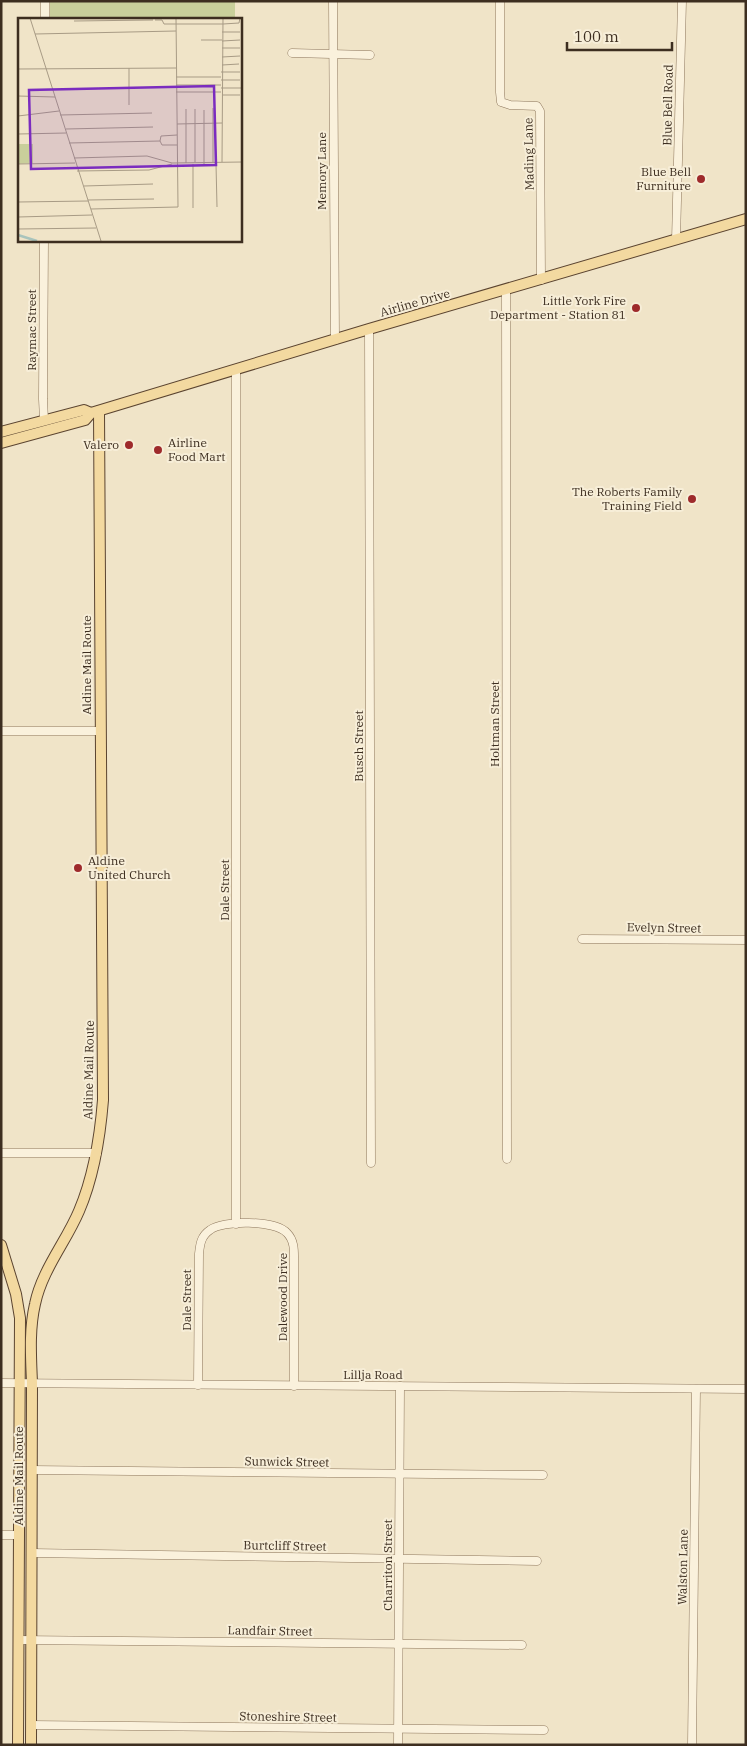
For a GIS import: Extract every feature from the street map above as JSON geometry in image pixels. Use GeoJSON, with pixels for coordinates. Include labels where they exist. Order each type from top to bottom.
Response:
{"type":"FeatureCollection","features":[{"type":"Feature","properties":{"kind":"main road","name":"Airline Drive"},"geometry":{"type":"LineString","coordinates":[[1,443],[85,420],[95,412],[369,329],[746,219]]}},
{"type":"Feature","properties":{"kind":"main road","name":"Airline Drive"},"geometry":{"type":"LineString","coordinates":[[1,432],[84,410],[95,412]]}},
{"type":"Feature","properties":{"kind":"main road","name":"Aldine Mail Route"},"geometry":{"type":"LineString","coordinates":[[31,1745],[32,1383],[30,1344],[35,1303],[40,1285],[79,1212],[92,1174],[97,1153],[103,1100],[95,412]]}},
{"type":"Feature","properties":{"kind":"main road","name":"Aldine Mail Route"},"geometry":{"type":"LineString","coordinates":[[1,1245],[16,1294],[20,1318],[18,1745]]}},
{"type":"Feature","properties":{"kind":"street"},"geometry":{"type":"LineString","coordinates":[[45,1],[45,18]]}},
{"type":"Feature","properties":{"kind":"street","name":"Memory Lane"},"geometry":{"type":"LineString","coordinates":[[333,1],[335,340]]}},
{"type":"Feature","properties":{"kind":"street","name":"Mading Lane"},"geometry":{"type":"LineString","coordinates":[[500,1],[501,102],[510,105],[537,106],[540,111],[541,280]]}},
{"type":"Feature","properties":{"kind":"street","name":"Blue Bell Road"},"geometry":{"type":"LineString","coordinates":[[676,240],[682,1]]}},
{"type":"Feature","properties":{"kind":"street"},"geometry":{"type":"LineString","coordinates":[[292,53],[370,55]]}},
{"type":"Feature","properties":{"kind":"street","name":"Raymac Street"},"geometry":{"type":"LineString","coordinates":[[44,241],[44,420]]}},
{"type":"Feature","properties":{"kind":"street","name":"Holtman Street"},"geometry":{"type":"LineString","coordinates":[[506,290],[506,1159]]}},
{"type":"Feature","properties":{"kind":"street","name":"Busch Street"},"geometry":{"type":"LineString","coordinates":[[369,329],[372,1163]]}},
{"type":"Feature","properties":{"kind":"street","name":"Dale Street"},"geometry":{"type":"LineString","coordinates":[[198,1385],[198,1254],[201,1240],[209,1230],[220,1225],[236,1224],[236,370]]}},
{"type":"Feature","properties":{"kind":"street"},"geometry":{"type":"LineString","coordinates":[[1,731],[100,731]]}},
{"type":"Feature","properties":{"kind":"street","name":"Evelyn Street"},"geometry":{"type":"LineString","coordinates":[[582,939],[746,940]]}},
{"type":"Feature","properties":{"kind":"street"},"geometry":{"type":"LineString","coordinates":[[1,1153],[97,1153]]}},
{"type":"Feature","properties":{"kind":"street","name":"Dalewood Drive"},"geometry":{"type":"LineString","coordinates":[[236,1224],[274,1226],[288,1233],[292,1239],[294,1246],[294,1386]]}},
{"type":"Feature","properties":{"kind":"street","name":"Lillja Road"},"geometry":{"type":"LineString","coordinates":[[1,1383],[746,1389]]}},
{"type":"Feature","properties":{"kind":"street","name":"Charriton Street"},"geometry":{"type":"LineString","coordinates":[[398,1745],[400,1386]]}},
{"type":"Feature","properties":{"kind":"street","name":"Walston Lane"},"geometry":{"type":"LineString","coordinates":[[692,1745],[696,1389]]}},
{"type":"Feature","properties":{"kind":"street","name":"Sunwick Street"},"geometry":{"type":"LineString","coordinates":[[31,1470],[543,1475]]}},
{"type":"Feature","properties":{"kind":"street"},"geometry":{"type":"LineString","coordinates":[[1,1535],[19,1535]]}},
{"type":"Feature","properties":{"kind":"street","name":"Burtcliff Street"},"geometry":{"type":"LineString","coordinates":[[32,1553],[537,1561]]}},
{"type":"Feature","properties":{"kind":"street","name":"Landfair Street"},"geometry":{"type":"LineString","coordinates":[[18,1640],[522,1645]]}},
{"type":"Feature","properties":{"kind":"street","name":"Stoneshire Street"},"geometry":{"type":"LineString","coordinates":[[31,1725],[544,1730]]}},
{"type":"Feature","properties":{"kind":"green space"},"geometry":{"type":"Polygon","coordinates":[[[50,1],[235,1],[235,18],[50,18],[50,1]]]}},
{"type":"Feature","properties":{"kind":"place","name":"Blue Bell Furniture"},"geometry":{"type":"Point","coordinates":[701,179]}},
{"type":"Feature","properties":{"kind":"place","name":"Little York Fire Department - Station 81"},"geometry":{"type":"Point","coordinates":[636,308]}},
{"type":"Feature","properties":{"kind":"place","name":"Valero"},"geometry":{"type":"Point","coordinates":[129,445]}},
{"type":"Feature","properties":{"kind":"place","name":"Airline Food Mart"},"geometry":{"type":"Point","coordinates":[158,450]}},
{"type":"Feature","properties":{"kind":"place","name":"The Roberts Family Training Field"},"geometry":{"type":"Point","coordinates":[692,499]}},
{"type":"Feature","properties":{"kind":"place","name":"Aldine United Church"},"geometry":{"type":"Point","coordinates":[78,868]}}]}
